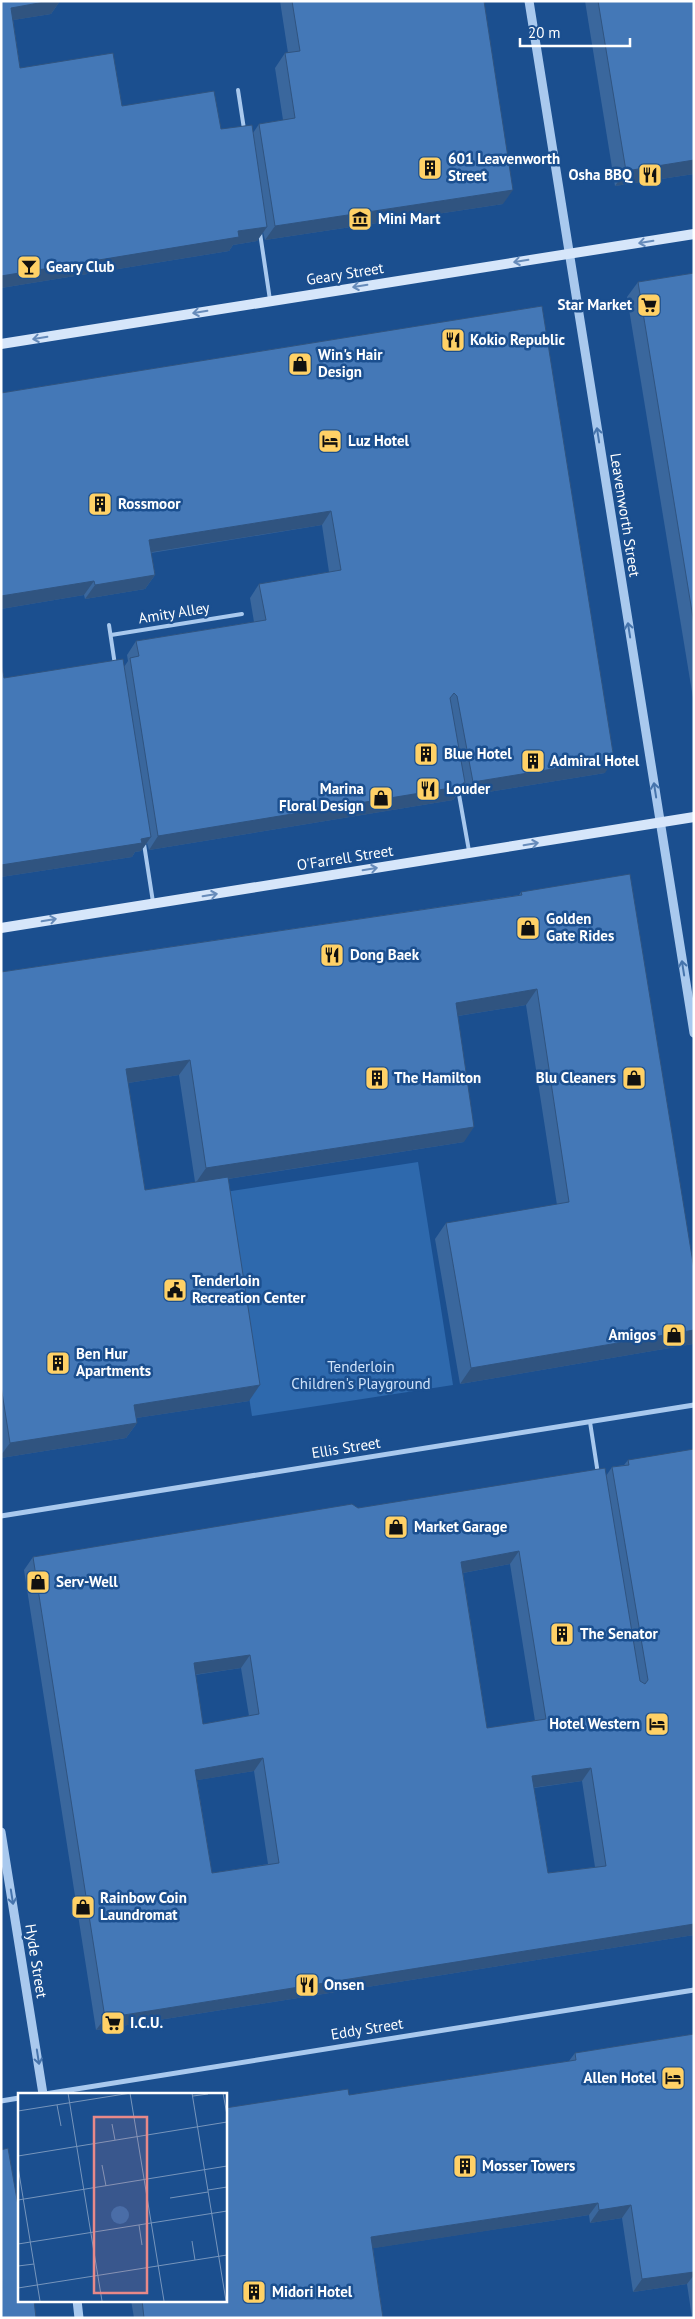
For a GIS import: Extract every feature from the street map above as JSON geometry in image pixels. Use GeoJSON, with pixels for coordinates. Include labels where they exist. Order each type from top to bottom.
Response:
{"type":"FeatureCollection","features":[{"type":"Feature","properties":{"kind":"main road","name":"Geary Street"},"geometry":{"type":"LineString","coordinates":[[1,344],[694,234]]}},
{"type":"Feature","properties":{"kind":"main road","name":"O'Farrell Street"},"geometry":{"type":"LineString","coordinates":[[1,928],[694,817]]}},
{"type":"Feature","properties":{"kind":"street","name":"Leavenworth Street"},"geometry":{"type":"LineString","coordinates":[[529,1],[694,1033]]}},
{"type":"Feature","properties":{"kind":"street","name":"Ellis Street"},"geometry":{"type":"LineString","coordinates":[[1,1516],[694,1405]]}},
{"type":"Feature","properties":{"kind":"street","name":"Hyde Street"},"geometry":{"type":"LineString","coordinates":[[1,1832],[44,2093]]}},
{"type":"Feature","properties":{"kind":"street","name":"Eddy Street"},"geometry":{"type":"LineString","coordinates":[[50,2093],[694,1990]]}},
{"type":"Feature","properties":{"kind":"street"},"geometry":{"type":"LineString","coordinates":[[1,2101],[18,2098]]}},
{"type":"Feature","properties":{"kind":"street"},"geometry":{"type":"LineString","coordinates":[[77,2302],[79,2318]]}},
{"type":"Feature","properties":{"kind":"lane"},"geometry":{"type":"LineString","coordinates":[[238,90],[245,137]]}},
{"type":"Feature","properties":{"kind":"lane"},"geometry":{"type":"LineString","coordinates":[[260,231],[271,301]]}},
{"type":"Feature","properties":{"kind":"lane","name":"Amity Alley"},"geometry":{"type":"LineString","coordinates":[[111,635],[242,614]]}},
{"type":"Feature","properties":{"kind":"lane"},"geometry":{"type":"LineString","coordinates":[[109,625],[117,674]]}},
{"type":"Feature","properties":{"kind":"lane"},"geometry":{"type":"LineString","coordinates":[[458,787],[469,853]]}},
{"type":"Feature","properties":{"kind":"lane"},"geometry":{"type":"LineString","coordinates":[[143,840],[153,904]]}},
{"type":"Feature","properties":{"kind":"lane"},"geometry":{"type":"LineString","coordinates":[[590,1422],[600,1481]]}},
{"type":"Feature","properties":{"kind":"green space","name":"Tenderloin Children's Playground"},"geometry":{"type":"Polygon","coordinates":[[[418,1162],[453,1385],[252,1416],[219,1207],[225,1192],[418,1162]]]}},
{"type":"Feature","properties":{"kind":"building"},"geometry":{"type":"Polygon","coordinates":[[[1,1],[50,1],[11,8],[20,68],[113,53],[122,106],[214,91],[221,129],[252,125],[267,227],[238,231],[239,237],[1,276],[1,1]]]}},
{"type":"Feature","properties":{"kind":"building"},"geometry":{"type":"Polygon","coordinates":[[[292,1],[484,1],[513,190],[275,226],[259,124],[295,118],[285,53],[300,51],[292,1]]]}},
{"type":"Feature","properties":{"kind":"building"},"geometry":{"type":"Polygon","coordinates":[[[598,1],[694,1],[694,160],[626,171],[598,1]]]}},
{"type":"Feature","properties":{"kind":"building"},"geometry":{"type":"Polygon","coordinates":[[[694,273],[694,624],[638,282],[694,273]]]}},
{"type":"Feature","properties":{"kind":"building"},"geometry":{"type":"Polygon","coordinates":[[[542,306],[614,759],[473,782],[457,696],[454,693],[450,698],[465,783],[463,783],[463,786],[158,836],[130,658],[139,656],[136,641],[266,620],[259,584],[341,570],[331,511],[149,540],[155,575],[95,585],[94,581],[1,596],[1,393],[542,306]]]}},
{"type":"Feature","properties":{"kind":"building"},"geometry":{"type":"Polygon","coordinates":[[[123,659],[151,837],[141,839],[142,843],[1,865],[1,663],[4,678],[123,659]]]}},
{"type":"Feature","properties":{"kind":"building"},"geometry":{"type":"Polygon","coordinates":[[[630,874],[694,1269],[694,1330],[471,1368],[446,1223],[569,1202],[537,989],[456,1003],[474,1127],[206,1168],[190,1060],[126,1069],[145,1190],[228,1177],[260,1385],[134,1405],[137,1423],[10,1443],[1,1386],[1,972],[522,895],[521,892],[630,874]]]}},
{"type":"Feature","properties":{"kind":"building"},"geometry":{"type":"Polygon","coordinates":[[[694,1449],[694,1924],[105,2018],[33,1557],[352,1504],[358,1508],[605,1468],[640,1681],[645,1684],[648,1680],[612,1467],[629,1465],[628,1460],[694,1449]],[[519,1551],[461,1562],[487,1728],[546,1719],[519,1551]],[[250,1655],[194,1663],[203,1724],[259,1714],[250,1655]],[[263,1758],[195,1770],[212,1873],[279,1863],[263,1758]],[[591,1768],[532,1776],[548,1873],[606,1866],[591,1768]]]}},
{"type":"Feature","properties":{"kind":"building"},"geometry":{"type":"Polygon","coordinates":[[[694,2034],[694,2272],[642,2279],[631,2205],[599,2210],[598,2203],[371,2237],[383,2318],[144,2318],[142,2302],[226,2302],[226,2108],[348,2089],[349,2095],[576,2060],[575,2053],[694,2034]]]}},
{"type":"Feature","properties":{"kind":"building"},"geometry":{"type":"Polygon","coordinates":[[[8,2148],[18,2205],[18,2302],[34,2302],[36,2318],[1,2318],[1,2150],[8,2148]]]}},
{"type":"Feature","properties":{"kind":"place","name":"601 Leavenworth Street"},"geometry":{"type":"Point","coordinates":[430,168]}},
{"type":"Feature","properties":{"kind":"place","name":"Osha BBQ"},"geometry":{"type":"Point","coordinates":[650,175]}},
{"type":"Feature","properties":{"kind":"place","name":"Mini Mart"},"geometry":{"type":"Point","coordinates":[360,219]}},
{"type":"Feature","properties":{"kind":"place","name":"Geary Club"},"geometry":{"type":"Point","coordinates":[29,267]}},
{"type":"Feature","properties":{"kind":"place","name":"Star Market"},"geometry":{"type":"Point","coordinates":[649,305]}},
{"type":"Feature","properties":{"kind":"place","name":"Kokio Republic"},"geometry":{"type":"Point","coordinates":[453,340]}},
{"type":"Feature","properties":{"kind":"place","name":"Win's Hair Design"},"geometry":{"type":"Point","coordinates":[300,364]}},
{"type":"Feature","properties":{"kind":"place","name":"Luz Hotel"},"geometry":{"type":"Point","coordinates":[330,441]}},
{"type":"Feature","properties":{"kind":"place","name":"Rossmoor"},"geometry":{"type":"Point","coordinates":[100,504]}},
{"type":"Feature","properties":{"kind":"place","name":"Blue Hotel"},"geometry":{"type":"Point","coordinates":[426,754]}},
{"type":"Feature","properties":{"kind":"place","name":"Admiral Hotel"},"geometry":{"type":"Point","coordinates":[533,761]}},
{"type":"Feature","properties":{"kind":"place","name":"Louder"},"geometry":{"type":"Point","coordinates":[428,789]}},
{"type":"Feature","properties":{"kind":"place","name":"Marina Floral Design"},"geometry":{"type":"Point","coordinates":[381,798]}},
{"type":"Feature","properties":{"kind":"place","name":"Golden Gate Rides"},"geometry":{"type":"Point","coordinates":[528,928]}},
{"type":"Feature","properties":{"kind":"place","name":"Dong Baek"},"geometry":{"type":"Point","coordinates":[332,955]}},
{"type":"Feature","properties":{"kind":"place","name":"The Hamilton"},"geometry":{"type":"Point","coordinates":[377,1078]}},
{"type":"Feature","properties":{"kind":"place","name":"Blu Cleaners"},"geometry":{"type":"Point","coordinates":[634,1078]}},
{"type":"Feature","properties":{"kind":"place","name":"Tenderloin Recreation Center"},"geometry":{"type":"Point","coordinates":[175,1290]}},
{"type":"Feature","properties":{"kind":"place","name":"Amigos"},"geometry":{"type":"Point","coordinates":[674,1335]}},
{"type":"Feature","properties":{"kind":"place","name":"Ben Hur Apartments"},"geometry":{"type":"Point","coordinates":[58,1363]}},
{"type":"Feature","properties":{"kind":"place","name":"Market Garage"},"geometry":{"type":"Point","coordinates":[396,1527]}},
{"type":"Feature","properties":{"kind":"place","name":"Serv-Well"},"geometry":{"type":"Point","coordinates":[38,1582]}},
{"type":"Feature","properties":{"kind":"place","name":"The Senator"},"geometry":{"type":"Point","coordinates":[562,1634]}},
{"type":"Feature","properties":{"kind":"place","name":"Hotel Western"},"geometry":{"type":"Point","coordinates":[657,1724]}},
{"type":"Feature","properties":{"kind":"place","name":"Rainbow Coin Laundromat"},"geometry":{"type":"Point","coordinates":[83,1907]}},
{"type":"Feature","properties":{"kind":"place","name":"Onsen"},"geometry":{"type":"Point","coordinates":[307,1985]}},
{"type":"Feature","properties":{"kind":"place","name":"I.C.U."},"geometry":{"type":"Point","coordinates":[113,2023]}},
{"type":"Feature","properties":{"kind":"place","name":"Allen Hotel"},"geometry":{"type":"Point","coordinates":[673,2078]}},
{"type":"Feature","properties":{"kind":"place","name":"Mosser Towers"},"geometry":{"type":"Point","coordinates":[465,2166]}},
{"type":"Feature","properties":{"kind":"place","name":"Midori Hotel"},"geometry":{"type":"Point","coordinates":[254,2292]}}]}
